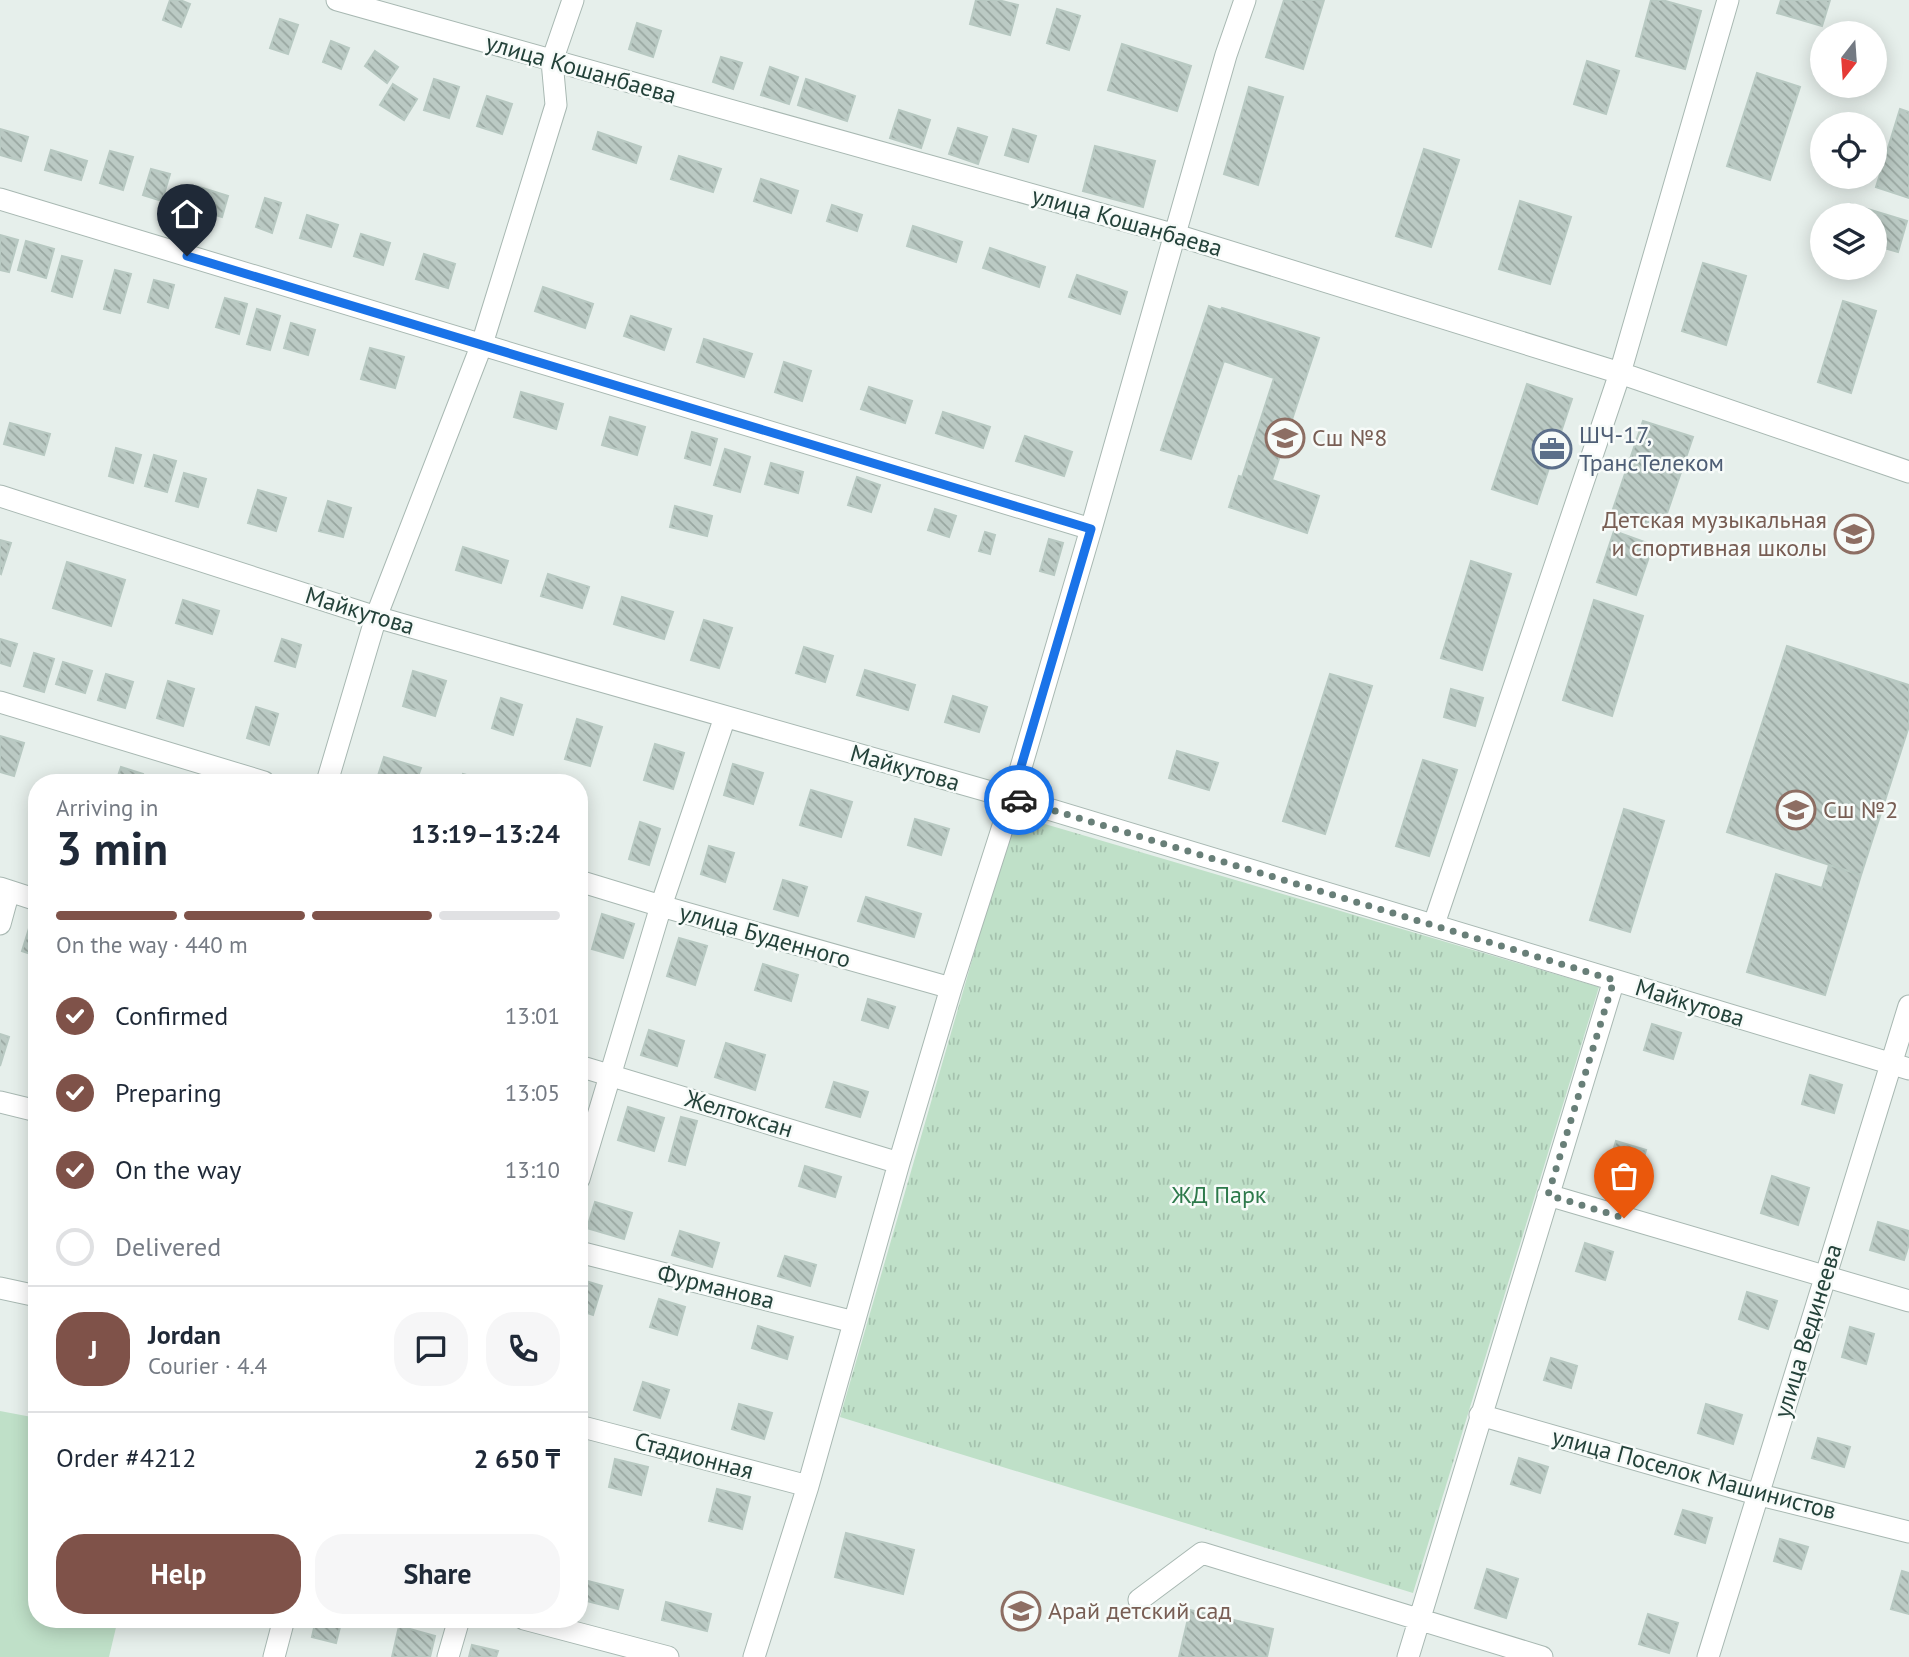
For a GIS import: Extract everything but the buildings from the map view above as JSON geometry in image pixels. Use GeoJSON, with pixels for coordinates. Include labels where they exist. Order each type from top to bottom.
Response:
{"type":"FeatureCollection","features":[{"type":"Feature","properties":{"kind":"street","name":"улица Кошанбаева"},"geometry":{"type":"LineString","coordinates":[[337,0],[1176,235],[1620,373],[1909,472]]}},
{"type":"Feature","properties":{"kind":"street"},"geometry":{"type":"LineString","coordinates":[[329,774],[376,617],[482,344],[556,105],[552,61],[573,0]]}},
{"type":"Feature","properties":{"kind":"street"},"geometry":{"type":"LineString","coordinates":[[754,1657],[808,1486],[899,1163],[1012,797],[1226,55],[1245,0]]}},
{"type":"Feature","properties":{"kind":"street"},"geometry":{"type":"LineString","coordinates":[[1434,924],[1620,373],[1728,0]]}},
{"type":"Feature","properties":{"kind":"street"},"geometry":{"type":"LineString","coordinates":[[0,199],[1091,529]]}},
{"type":"Feature","properties":{"kind":"street","name":"Майкутова"},"geometry":{"type":"LineString","coordinates":[[0,496],[376,617],[1012,797],[1900,1066]]}},
{"type":"Feature","properties":{"kind":"street"},"geometry":{"type":"LineString","coordinates":[[0,702],[238,774]]}},
{"type":"Feature","properties":{"kind":"street"},"geometry":{"type":"LineString","coordinates":[[588,1148],[661,906],[725,717]]}},
{"type":"Feature","properties":{"kind":"street","name":"улица Буденного"},"geometry":{"type":"LineString","coordinates":[[588,884],[951,988]]}},
{"type":"Feature","properties":{"kind":"street"},"geometry":{"type":"LineString","coordinates":[[0,924],[5,890],[28,897]]}},
{"type":"Feature","properties":{"kind":"street"},"geometry":{"type":"LineString","coordinates":[[1408,1657],[1614,980]]}},
{"type":"Feature","properties":{"kind":"street","name":"улица Вединеева"},"geometry":{"type":"LineString","coordinates":[[1708,1657],[1825,1277],[1900,1066],[1909,1006]]}},
{"type":"Feature","properties":{"kind":"street","name":"Желтоксан"},"geometry":{"type":"LineString","coordinates":[[588,1069],[899,1163]]}},
{"type":"Feature","properties":{"kind":"street"},"geometry":{"type":"LineString","coordinates":[[0,1102],[28,1109]]}},
{"type":"Feature","properties":{"kind":"street"},"geometry":{"type":"LineString","coordinates":[[1548,1195],[1909,1301]]}},
{"type":"Feature","properties":{"kind":"street","name":"Фурманова"},"geometry":{"type":"LineString","coordinates":[[588,1254],[854,1322]]}},
{"type":"Feature","properties":{"kind":"street"},"geometry":{"type":"LineString","coordinates":[[0,1288],[28,1294]]}},
{"type":"Feature","properties":{"kind":"street","name":"улица Поселок Машинистов"},"geometry":{"type":"LineString","coordinates":[[1480,1415],[1756,1494],[1909,1532]]}},
{"type":"Feature","properties":{"kind":"street","name":"Стадионная"},"geometry":{"type":"LineString","coordinates":[[588,1428],[808,1486]]}},
{"type":"Feature","properties":{"kind":"street"},"geometry":{"type":"LineString","coordinates":[[1139,1600],[1202,1553],[1542,1657]]}},
{"type":"Feature","properties":{"kind":"street"},"geometry":{"type":"LineString","coordinates":[[274,1657],[282,1628]]}},
{"type":"Feature","properties":{"kind":"street"},"geometry":{"type":"LineString","coordinates":[[448,1657],[456,1628]]}},
{"type":"Feature","properties":{"kind":"street"},"geometry":{"type":"LineString","coordinates":[[558,1628],[668,1657]]}},
{"type":"Feature","properties":{"kind":"green space","name":"ЖД Парк"},"geometry":{"type":"Polygon","coordinates":[[[1014,815],[1599,987],[1413,1593],[840,1417],[1014,815]]]}},
{"type":"Feature","properties":{"kind":"green space"},"geometry":{"type":"Polygon","coordinates":[[[0,1411],[28,1416],[28,1628],[116,1628],[109,1657],[0,1657],[0,1411]]]}},
{"type":"Feature","properties":{"kind":"way so far"},"geometry":{"type":"LineString","coordinates":[[1019,800],[1614,980],[1548,1195],[1624,1218]]}},
{"type":"Feature","properties":{"kind":"place","name":"Сш №8"},"geometry":{"type":"Point","coordinates":[1285,438]}},
{"type":"Feature","properties":{"kind":"place","name":"ШЧ-17, ТрансТелеком"},"geometry":{"type":"Point","coordinates":[1552,449]}},
{"type":"Feature","properties":{"kind":"place","name":"Детская музыкальная и спортивная школы"},"geometry":{"type":"Point","coordinates":[1854,534]}},
{"type":"Feature","properties":{"kind":"place","name":"Сш №2"},"geometry":{"type":"Point","coordinates":[1796,810]}},
{"type":"Feature","properties":{"kind":"place","name":"Арай детский сад"},"geometry":{"type":"Point","coordinates":[1021,1611]}},
{"type":"Feature","properties":{"kind":"route"},"geometry":{"type":"LineString","coordinates":[[187,256],[1091,529],[1012,797],[1019,800]]}}]}
